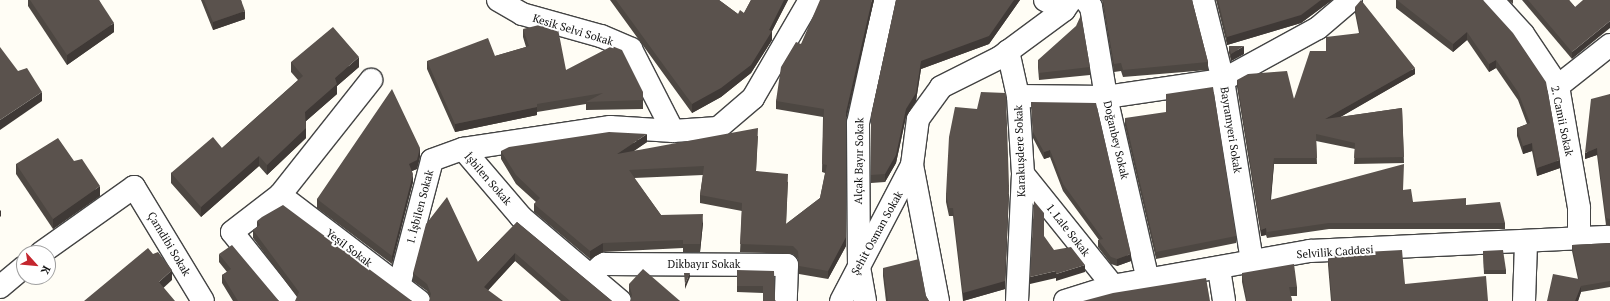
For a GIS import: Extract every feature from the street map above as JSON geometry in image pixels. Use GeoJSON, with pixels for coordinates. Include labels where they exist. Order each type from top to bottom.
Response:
{"type":"FeatureCollection","features":[{"type":"Feature","properties":{"kind":"street","name":"Kesik Selvi Sokak"},"geometry":{"type":"LineString","coordinates":[[498,0],[522,14],[601,36],[632,49],[673,131]]}},
{"type":"Feature","properties":{"kind":"street"},"geometry":{"type":"LineString","coordinates":[[673,131],[718,128],[753,98],[810,0]]}},
{"type":"Feature","properties":{"kind":"street","name":"Alçak Bayır Sokak"},"geometry":{"type":"LineString","coordinates":[[865,301],[859,267],[858,123],[885,0]]}},
{"type":"Feature","properties":{"kind":"street","name":"Şehit Osman Sokak"},"geometry":{"type":"LineString","coordinates":[[1045,0],[1068,5]]}},
{"type":"Feature","properties":{"kind":"street","name":"Doğanbey Sokak"},"geometry":{"type":"LineString","coordinates":[[1085,0],[1091,7],[1106,97],[1148,281]]}},
{"type":"Feature","properties":{"kind":"street","name":"Bayramyeri Sokak"},"geometry":{"type":"LineString","coordinates":[[1203,0],[1223,80],[1252,262]]}},
{"type":"Feature","properties":{"kind":"street"},"geometry":{"type":"LineString","coordinates":[[1018,96],[1106,97],[1223,80],[1318,28],[1351,0]]}},
{"type":"Feature","properties":{"kind":"street","name":"2. Camii Sokak"},"geometry":{"type":"LineString","coordinates":[[1492,0],[1522,34],[1558,86],[1579,208],[1579,239]]}},
{"type":"Feature","properties":{"kind":"street","name":"Şehit Osman Sokak"},"geometry":{"type":"LineString","coordinates":[[938,301],[912,165],[918,119],[941,87],[1008,51],[1068,5]]}},
{"type":"Feature","properties":{"kind":"street"},"geometry":{"type":"LineString","coordinates":[[1558,86],[1610,45]]}},
{"type":"Feature","properties":{"kind":"street","name":"Karakuşdere Sokak"},"geometry":{"type":"LineString","coordinates":[[1008,51],[1018,96],[1023,174],[1017,301]]}},
{"type":"Feature","properties":{"kind":"street"},"geometry":{"type":"LineString","coordinates":[[287,301],[232,232],[280,196],[370,80]]}},
{"type":"Feature","properties":{"kind":"street","name":"İşbilen Sokak"},"geometry":{"type":"LineString","coordinates":[[463,149],[610,127],[673,131]]}},
{"type":"Feature","properties":{"kind":"street","name":"İşbilen Sokak"},"geometry":{"type":"LineString","coordinates":[[463,149],[521,217],[620,301]]}},
{"type":"Feature","properties":{"kind":"street","name":"1. İşbilen Sokak"},"geometry":{"type":"LineString","coordinates":[[399,286],[432,160],[463,149]]}},
{"type":"Feature","properties":{"kind":"street","name":"Şehit Osman Sokak"},"geometry":{"type":"LineString","coordinates":[[841,301],[912,165]]}},
{"type":"Feature","properties":{"kind":"street","name":"1. Lale Sokak"},"geometry":{"type":"LineString","coordinates":[[1023,174],[1113,286]]}},
{"type":"Feature","properties":{"kind":"street","name":"Çamdibi Sokak"},"geometry":{"type":"LineString","coordinates":[[52,245],[134,187],[203,301]]}},
{"type":"Feature","properties":{"kind":"street","name":"Yeşil Sokak"},"geometry":{"type":"LineString","coordinates":[[280,196],[418,301]]}},
{"type":"Feature","properties":{"kind":"street","name":"Selvilik Caddesi"},"geometry":{"type":"LineString","coordinates":[[1065,301],[1113,286],[1218,269],[1310,251],[1526,243],[1610,237]]}},
{"type":"Feature","properties":{"kind":"street"},"geometry":{"type":"LineString","coordinates":[[1524,301],[1526,243]]}},
{"type":"Feature","properties":{"kind":"street","name":"Dikbayır Sokak"},"geometry":{"type":"LineString","coordinates":[[590,276],[603,264],[787,264],[786,301]]}},
{"type":"Feature","properties":{"kind":"street"},"geometry":{"type":"LineString","coordinates":[[1218,269],[1224,301]]}},
{"type":"Feature","properties":{"kind":"street"},"geometry":{"type":"LineString","coordinates":[[3,284],[16,273]]}},
{"type":"Feature","properties":{"kind":"building"},"geometry":{"type":"Polygon","coordinates":[[[30,0],[99,0],[114,23],[67,55],[30,0]]]}},
{"type":"Feature","properties":{"kind":"building"},"geometry":{"type":"Polygon","coordinates":[[[204,0],[241,0],[245,11],[213,22],[204,0]]]}},
{"type":"Feature","properties":{"kind":"building"},"geometry":{"type":"Polygon","coordinates":[[[616,0],[719,0],[738,14],[740,10],[744,13],[751,0],[784,0],[769,30],[772,31],[751,65],[721,88],[692,104],[616,0]]]}},
{"type":"Feature","properties":{"kind":"building"},"geometry":{"type":"Polygon","coordinates":[[[820,0],[872,0],[846,112],[846,237],[828,271],[799,266],[798,251],[793,246],[740,244],[742,203],[700,195],[704,166],[629,170],[661,215],[703,214],[700,244],[683,244],[683,240],[603,243],[590,251],[534,204],[540,198],[516,175],[501,151],[509,147],[609,132],[647,134],[617,154],[758,128],[756,171],[788,174],[786,224],[820,198],[827,165],[822,164],[824,109],[776,101],[781,67],[796,42],[801,44],[820,0]]]}},
{"type":"Feature","properties":{"kind":"building"},"geometry":{"type":"Polygon","coordinates":[[[896,0],[1014,0],[989,36],[921,61],[916,93],[906,109],[896,155],[885,174],[871,175],[871,116],[896,0]]]}},
{"type":"Feature","properties":{"kind":"building"},"geometry":{"type":"Polygon","coordinates":[[[1103,0],[1192,0],[1208,62],[1123,70],[1121,63],[1114,64],[1103,0]]]}},
{"type":"Feature","properties":{"kind":"building"},"geometry":{"type":"Polygon","coordinates":[[[1218,0],[1321,0],[1301,15],[1227,37],[1218,0]]]}},
{"type":"Feature","properties":{"kind":"building"},"geometry":{"type":"Polygon","coordinates":[[[1361,0],[1415,68],[1325,119],[1402,108],[1404,157],[1354,158],[1355,143],[1316,134],[1317,158],[1274,158],[1270,200],[1404,164],[1403,190],[1411,189],[1413,202],[1466,198],[1466,205],[1500,202],[1505,223],[1329,223],[1267,232],[1266,228],[1261,230],[1237,80],[1248,74],[1287,71],[1294,99],[1310,51],[1326,51],[1326,37],[1360,33],[1355,7],[1361,0]]]}},
{"type":"Feature","properties":{"kind":"building"},"geometry":{"type":"Polygon","coordinates":[[[1397,0],[1483,0],[1513,33],[1546,82],[1560,160],[1537,168],[1532,143],[1523,146],[1517,128],[1530,123],[1518,92],[1496,60],[1489,64],[1467,32],[1453,44],[1397,0]]]}},
{"type":"Feature","properties":{"kind":"building"},"geometry":{"type":"Polygon","coordinates":[[[1528,0],[1569,0],[1575,7],[1583,0],[1610,0],[1610,21],[1572,52],[1528,0]]]}},
{"type":"Feature","properties":{"kind":"building"},"geometry":{"type":"Polygon","coordinates":[[[1081,15],[1090,67],[1039,73],[1038,60],[1076,26],[1081,15]]]}},
{"type":"Feature","properties":{"kind":"building"},"geometry":{"type":"Polygon","coordinates":[[[543,24],[558,29],[566,70],[612,46],[622,50],[643,92],[643,100],[586,102],[603,93],[537,104],[537,107],[455,124],[427,61],[488,38],[495,56],[529,46],[523,29],[543,24]]]}},
{"type":"Feature","properties":{"kind":"building"},"geometry":{"type":"Polygon","coordinates":[[[333,27],[359,57],[335,78],[337,84],[305,112],[306,128],[267,165],[259,156],[201,207],[171,173],[213,137],[222,148],[303,76],[291,62],[333,27]]]}},
{"type":"Feature","properties":{"kind":"building"},"geometry":{"type":"Polygon","coordinates":[[[1229,46],[1244,46],[1231,54],[1229,46]]]}},
{"type":"Feature","properties":{"kind":"building"},"geometry":{"type":"Polygon","coordinates":[[[0,47],[18,71],[27,68],[42,92],[0,120],[0,47]]]}},
{"type":"Feature","properties":{"kind":"building"},"geometry":{"type":"Polygon","coordinates":[[[1213,87],[1236,236],[1156,252],[1125,118],[1166,112],[1166,94],[1213,87]]]}},
{"type":"Feature","properties":{"kind":"building"},"geometry":{"type":"Polygon","coordinates":[[[392,89],[420,148],[417,160],[409,164],[413,174],[392,256],[317,199],[392,89]]]}},
{"type":"Feature","properties":{"kind":"building"},"geometry":{"type":"Polygon","coordinates":[[[981,92],[1006,93],[1009,186],[1005,281],[963,293],[953,208],[949,208],[946,194],[949,137],[955,107],[977,109],[981,92]]]}},
{"type":"Feature","properties":{"kind":"building"},"geometry":{"type":"Polygon","coordinates":[[[1610,94],[1610,219],[1606,218],[1597,148],[1585,153],[1591,99],[1610,94]]]}},
{"type":"Feature","properties":{"kind":"building"},"geometry":{"type":"Polygon","coordinates":[[[1031,102],[1096,103],[1131,254],[1117,259],[1111,257],[1098,240],[1103,239],[1063,184],[1050,150],[1044,152],[1033,132],[1031,102]]]}},
{"type":"Feature","properties":{"kind":"building"},"geometry":{"type":"Polygon","coordinates":[[[58,138],[74,161],[82,159],[100,186],[53,219],[16,164],[58,138]]]}},
{"type":"Feature","properties":{"kind":"building"},"geometry":{"type":"Polygon","coordinates":[[[447,197],[478,262],[517,222],[612,301],[570,301],[515,253],[484,287],[503,301],[429,301],[431,294],[427,284],[413,273],[426,224],[447,197]]]}},
{"type":"Feature","properties":{"kind":"building"},"geometry":{"type":"Polygon","coordinates":[[[1034,201],[1044,213],[1044,236],[1054,250],[1071,247],[1085,265],[1056,274],[1056,271],[1030,277],[1034,201]]]}},
{"type":"Feature","properties":{"kind":"building"},"geometry":{"type":"Polygon","coordinates":[[[283,205],[412,301],[295,301],[299,292],[253,230],[260,225],[257,221],[283,205]]]}},
{"type":"Feature","properties":{"kind":"building"},"geometry":{"type":"Polygon","coordinates":[[[1610,243],[1610,281],[1581,286],[1575,301],[1547,301],[1553,274],[1579,279],[1572,245],[1610,243]]]}},
{"type":"Feature","properties":{"kind":"building"},"geometry":{"type":"Polygon","coordinates":[[[232,245],[279,301],[238,301],[222,275],[231,269],[219,254],[232,245]]]}},
{"type":"Feature","properties":{"kind":"building"},"geometry":{"type":"Polygon","coordinates":[[[148,248],[153,254],[158,252],[172,270],[159,282],[175,301],[84,301],[148,248]]]}},
{"type":"Feature","properties":{"kind":"building"},"geometry":{"type":"Polygon","coordinates":[[[1402,250],[1405,284],[1486,276],[1488,301],[1332,301],[1328,254],[1402,250]]]}},
{"type":"Feature","properties":{"kind":"building"},"geometry":{"type":"Polygon","coordinates":[[[1503,250],[1506,270],[1484,270],[1483,251],[1503,250]]]}},
{"type":"Feature","properties":{"kind":"building"},"geometry":{"type":"Polygon","coordinates":[[[919,259],[926,296],[929,301],[888,301],[883,268],[919,259]]]}},
{"type":"Feature","properties":{"kind":"building"},"geometry":{"type":"Polygon","coordinates":[[[1294,264],[1297,287],[1289,287],[1292,301],[1247,301],[1242,273],[1294,264]]]}},
{"type":"Feature","properties":{"kind":"building"},"geometry":{"type":"Polygon","coordinates":[[[643,269],[680,301],[630,301],[632,295],[629,284],[643,269]]]}},
{"type":"Feature","properties":{"kind":"building"},"geometry":{"type":"Polygon","coordinates":[[[737,270],[774,271],[776,301],[763,301],[763,286],[737,286],[737,270]]]}},
{"type":"Feature","properties":{"kind":"building"},"geometry":{"type":"Polygon","coordinates":[[[684,273],[690,273],[685,284],[684,273]]]}},
{"type":"Feature","properties":{"kind":"building"},"geometry":{"type":"Polygon","coordinates":[[[1206,278],[1210,301],[1083,301],[1113,293],[1206,278]]]}}]}
